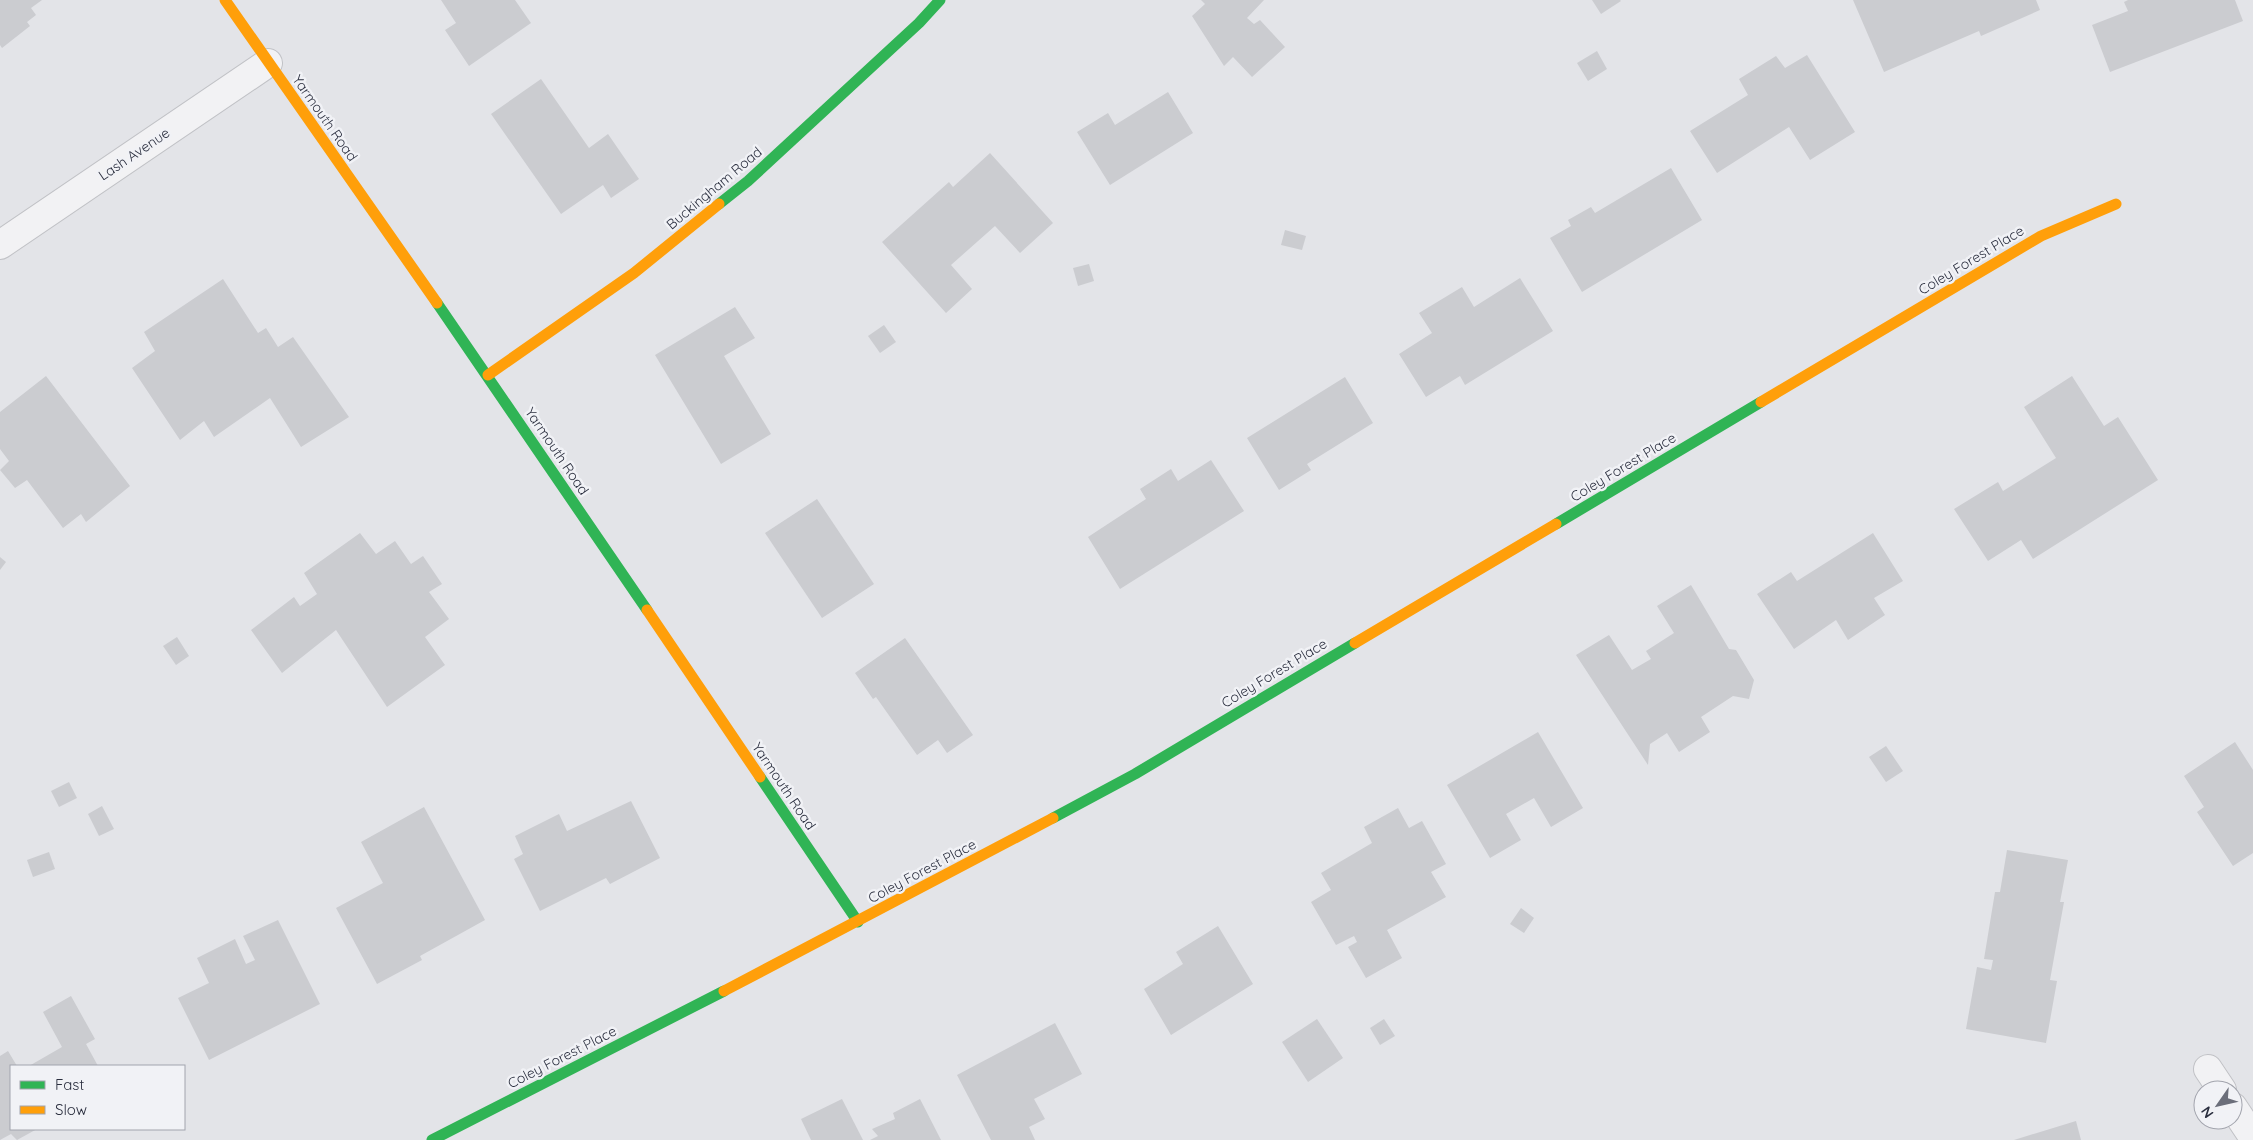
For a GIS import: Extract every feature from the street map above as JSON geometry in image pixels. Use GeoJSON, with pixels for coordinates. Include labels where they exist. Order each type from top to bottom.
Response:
{"type":"FeatureCollection","features":[{"type":"Feature","properties":{"kind":"street","name":"Yarmouth Road"},"geometry":{"type":"LineString","coordinates":[[225,0],[488,375],[858,922]]}},
{"type":"Feature","properties":{"kind":"street","name":"Buckingham Road"},"geometry":{"type":"LineString","coordinates":[[488,375],[634,273],[748,182],[905,37],[940,0]]}},
{"type":"Feature","properties":{"kind":"street","name":"Lash Avenue"},"geometry":{"type":"LineString","coordinates":[[0,245],[268,63]]}},
{"type":"Feature","properties":{"kind":"street","name":"Coley Forest Place"},"geometry":{"type":"LineString","coordinates":[[432,1140],[858,922],[1135,774],[2041,236],[2116,204]]}},
{"type":"Feature","properties":{"kind":"street"},"geometry":{"type":"LineString","coordinates":[[2243,1122],[2253,1137]]}},
{"type":"Feature","properties":{"kind":"building"},"geometry":{"type":"Polygon","coordinates":[[[0,0],[42,0],[31,8],[36,15],[27,22],[30,26],[2,48],[0,45],[0,0]]]}},
{"type":"Feature","properties":{"kind":"building"},"geometry":{"type":"Polygon","coordinates":[[[441,0],[515,0],[531,23],[469,66],[445,30],[456,23],[441,0]]]}},
{"type":"Feature","properties":{"kind":"building"},"geometry":{"type":"Polygon","coordinates":[[[1201,0],[1264,0],[1247,18],[1254,24],[1260,20],[1285,47],[1252,77],[1233,57],[1224,66],[1192,16],[1205,4],[1201,0]]]}},
{"type":"Feature","properties":{"kind":"building"},"geometry":{"type":"Polygon","coordinates":[[[1592,0],[1620,0],[1621,1],[1601,14],[1592,0]]]}},
{"type":"Feature","properties":{"kind":"building"},"geometry":{"type":"Polygon","coordinates":[[[1853,0],[2036,0],[2040,10],[1981,36],[1979,31],[1884,72],[1853,0]]]}},
{"type":"Feature","properties":{"kind":"building"},"geometry":{"type":"Polygon","coordinates":[[[2128,0],[2235,0],[2243,21],[2110,72],[2092,25],[2128,11],[2124,2],[2128,0]]]}},
{"type":"Feature","properties":{"kind":"building"},"geometry":{"type":"Polygon","coordinates":[[[1597,51],[1607,69],[1588,81],[1577,63],[1597,51]]]}},
{"type":"Feature","properties":{"kind":"building"},"geometry":{"type":"Polygon","coordinates":[[[1807,55],[1855,132],[1810,160],[1789,127],[1717,173],[1690,131],[1748,95],[1739,79],[1776,56],[1785,68],[1807,55]]]}},
{"type":"Feature","properties":{"kind":"building"},"geometry":{"type":"Polygon","coordinates":[[[541,79],[589,148],[608,134],[639,179],[611,198],[603,185],[561,214],[491,114],[541,79]]]}},
{"type":"Feature","properties":{"kind":"building"},"geometry":{"type":"Polygon","coordinates":[[[1168,92],[1193,133],[1110,185],[1077,132],[1108,113],[1115,125],[1168,92]]]}},
{"type":"Feature","properties":{"kind":"building"},"geometry":{"type":"Polygon","coordinates":[[[990,153],[1053,223],[1020,253],[995,226],[951,265],[972,289],[946,313],[882,242],[949,182],[953,187],[990,153]]]}},
{"type":"Feature","properties":{"kind":"building"},"geometry":{"type":"Polygon","coordinates":[[[1671,168],[1702,220],[1582,292],[1550,238],[1571,226],[1568,220],[1591,207],[1595,213],[1671,168]]]}},
{"type":"Feature","properties":{"kind":"building"},"geometry":{"type":"Polygon","coordinates":[[[1285,230],[1306,236],[1302,250],[1281,245],[1285,230]]]}},
{"type":"Feature","properties":{"kind":"building"},"geometry":{"type":"Polygon","coordinates":[[[1089,264],[1094,281],[1078,286],[1073,268],[1089,264]]]}},
{"type":"Feature","properties":{"kind":"building"},"geometry":{"type":"Polygon","coordinates":[[[1520,278],[1553,331],[1465,385],[1460,376],[1426,397],[1399,354],[1432,333],[1419,313],[1462,287],[1474,307],[1520,278]]]}},
{"type":"Feature","properties":{"kind":"building"},"geometry":{"type":"Polygon","coordinates":[[[223,279],[258,333],[266,328],[278,347],[293,337],[349,417],[301,447],[270,398],[214,437],[204,421],[180,440],[132,368],[155,351],[144,332],[223,279]]]}},
{"type":"Feature","properties":{"kind":"building"},"geometry":{"type":"Polygon","coordinates":[[[735,307],[755,338],[724,356],[771,434],[721,464],[655,355],[735,307]]]}},
{"type":"Feature","properties":{"kind":"building"},"geometry":{"type":"Polygon","coordinates":[[[884,325],[896,342],[880,353],[868,336],[884,325]]]}},
{"type":"Feature","properties":{"kind":"building"},"geometry":{"type":"Polygon","coordinates":[[[46,376],[130,486],[86,522],[81,514],[63,528],[27,480],[15,488],[0,470],[9,461],[0,449],[0,412],[46,376]]]}},
{"type":"Feature","properties":{"kind":"building"},"geometry":{"type":"Polygon","coordinates":[[[2072,376],[2104,426],[2118,417],[2158,480],[2033,559],[2021,540],[1988,561],[1954,509],[1998,482],[2003,491],[2056,458],[2024,407],[2072,376]]]}},
{"type":"Feature","properties":{"kind":"building"},"geometry":{"type":"Polygon","coordinates":[[[1345,377],[1373,423],[1307,464],[1311,470],[1279,490],[1247,438],[1345,377]]]}},
{"type":"Feature","properties":{"kind":"building"},"geometry":{"type":"Polygon","coordinates":[[[1211,460],[1244,511],[1120,589],[1088,537],[1146,499],[1140,489],[1171,469],[1178,481],[1211,460]]]}},
{"type":"Feature","properties":{"kind":"building"},"geometry":{"type":"Polygon","coordinates":[[[817,499],[874,584],[822,618],[765,533],[817,499]]]}},
{"type":"Feature","properties":{"kind":"building"},"geometry":{"type":"Polygon","coordinates":[[[360,533],[376,554],[395,541],[411,564],[423,556],[442,584],[429,592],[449,619],[425,637],[445,665],[387,707],[336,630],[282,673],[251,630],[294,597],[300,606],[317,594],[304,573],[360,533]]]}},
{"type":"Feature","properties":{"kind":"building"},"geometry":{"type":"Polygon","coordinates":[[[1873,533],[1903,581],[1874,598],[1885,615],[1848,640],[1836,620],[1794,649],[1757,594],[1791,572],[1797,581],[1873,533]]]}},
{"type":"Feature","properties":{"kind":"building"},"geometry":{"type":"Polygon","coordinates":[[[0,557],[6,562],[0,570],[0,557]]]}},
{"type":"Feature","properties":{"kind":"building"},"geometry":{"type":"Polygon","coordinates":[[[1691,585],[1729,649],[1736,650],[1754,680],[1749,699],[1733,696],[1701,717],[1710,732],[1679,752],[1667,733],[1650,744],[1648,765],[1576,655],[1609,635],[1632,670],[1651,659],[1646,651],[1674,633],[1657,606],[1691,585]]]}},
{"type":"Feature","properties":{"kind":"building"},"geometry":{"type":"Polygon","coordinates":[[[177,637],[189,656],[176,665],[163,646],[177,637]]]}},
{"type":"Feature","properties":{"kind":"building"},"geometry":{"type":"Polygon","coordinates":[[[905,638],[973,735],[947,753],[938,740],[917,755],[876,697],[873,699],[855,673],[905,638]]]}},
{"type":"Feature","properties":{"kind":"building"},"geometry":{"type":"Polygon","coordinates":[[[1538,732],[1583,808],[1551,827],[1534,798],[1506,814],[1521,840],[1490,858],[1447,785],[1538,732]]]}},
{"type":"Feature","properties":{"kind":"building"},"geometry":{"type":"Polygon","coordinates":[[[2235,742],[2253,770],[2253,853],[2233,866],[2197,812],[2204,807],[2184,776],[2235,742]]]}},
{"type":"Feature","properties":{"kind":"building"},"geometry":{"type":"Polygon","coordinates":[[[1886,746],[1903,771],[1886,782],[1869,757],[1886,746]]]}},
{"type":"Feature","properties":{"kind":"building"},"geometry":{"type":"Polygon","coordinates":[[[69,782],[77,798],[59,807],[51,791],[69,782]]]}},
{"type":"Feature","properties":{"kind":"building"},"geometry":{"type":"Polygon","coordinates":[[[631,801],[660,858],[610,884],[606,878],[540,911],[514,859],[523,854],[515,836],[559,814],[567,831],[631,801]]]}},
{"type":"Feature","properties":{"kind":"building"},"geometry":{"type":"Polygon","coordinates":[[[102,806],[114,829],[99,836],[88,814],[102,806]]]}},
{"type":"Feature","properties":{"kind":"building"},"geometry":{"type":"Polygon","coordinates":[[[424,807],[485,920],[420,956],[422,960],[377,984],[336,908],[383,883],[361,842],[424,807]]]}},
{"type":"Feature","properties":{"kind":"building"},"geometry":{"type":"Polygon","coordinates":[[[1398,808],[1409,828],[1422,821],[1446,864],[1431,872],[1446,897],[1387,930],[1402,958],[1366,978],[1348,947],[1357,942],[1354,936],[1336,945],[1311,902],[1331,890],[1321,873],[1372,843],[1364,827],[1398,808]]]}},
{"type":"Feature","properties":{"kind":"building"},"geometry":{"type":"Polygon","coordinates":[[[2007,850],[2068,860],[2060,902],[2064,902],[2050,980],[2057,981],[2046,1043],[1966,1029],[1977,967],[1991,970],[1993,960],[1984,959],[1995,892],[2000,892],[2007,850]]]}},
{"type":"Feature","properties":{"kind":"building"},"geometry":{"type":"Polygon","coordinates":[[[49,852],[55,869],[33,877],[27,860],[49,852]]]}},
{"type":"Feature","properties":{"kind":"building"},"geometry":{"type":"Polygon","coordinates":[[[1521,908],[1534,918],[1524,933],[1510,924],[1521,908]]]}},
{"type":"Feature","properties":{"kind":"building"},"geometry":{"type":"Polygon","coordinates":[[[278,920],[320,1004],[209,1060],[178,998],[209,983],[197,958],[235,939],[246,964],[255,960],[243,936],[278,920]]]}},
{"type":"Feature","properties":{"kind":"building"},"geometry":{"type":"Polygon","coordinates":[[[1218,926],[1253,984],[1171,1035],[1144,989],[1183,964],[1176,952],[1218,926]]]}},
{"type":"Feature","properties":{"kind":"building"},"geometry":{"type":"Polygon","coordinates":[[[71,996],[95,1039],[86,1044],[97,1065],[31,1065],[62,1047],[43,1012],[71,996]]]}},
{"type":"Feature","properties":{"kind":"building"},"geometry":{"type":"Polygon","coordinates":[[[1317,1019],[1343,1058],[1308,1082],[1282,1042],[1317,1019]]]}},
{"type":"Feature","properties":{"kind":"building"},"geometry":{"type":"Polygon","coordinates":[[[1384,1019],[1395,1036],[1380,1045],[1370,1028],[1384,1019]]]}},
{"type":"Feature","properties":{"kind":"building"},"geometry":{"type":"Polygon","coordinates":[[[1055,1023],[1082,1074],[1034,1099],[1045,1119],[1029,1127],[1035,1140],[991,1140],[957,1075],[1055,1023]]]}},
{"type":"Feature","properties":{"kind":"building"},"geometry":{"type":"Polygon","coordinates":[[[8,1051],[16,1065],[10,1065],[10,1130],[35,1130],[17,1140],[11,1134],[0,1140],[0,1056],[8,1051]]]}},
{"type":"Feature","properties":{"kind":"building"},"geometry":{"type":"Polygon","coordinates":[[[842,1099],[863,1140],[811,1140],[801,1119],[842,1099]]]}},
{"type":"Feature","properties":{"kind":"building"},"geometry":{"type":"Polygon","coordinates":[[[920,1099],[941,1140],[870,1140],[878,1136],[872,1129],[895,1119],[893,1113],[920,1099]]]}},
{"type":"Feature","properties":{"kind":"building"},"geometry":{"type":"Polygon","coordinates":[[[2076,1121],[2081,1140],[2014,1140],[2076,1121]]]}},
{"type":"Feature","properties":{"kind":"traffic: fast"},"geometry":{"type":"LineString","coordinates":[[719,204],[748,181],[919,23],[940,0]]}},
{"type":"Feature","properties":{"kind":"traffic: fast"},"geometry":{"type":"LineString","coordinates":[[437,303],[647,610]]}},
{"type":"Feature","properties":{"kind":"traffic: fast"},"geometry":{"type":"LineString","coordinates":[[1556,524],[1761,402]]}},
{"type":"Feature","properties":{"kind":"traffic: fast"},"geometry":{"type":"LineString","coordinates":[[1053,818],[1135,774],[1355,643]]}},
{"type":"Feature","properties":{"kind":"traffic: fast"},"geometry":{"type":"LineString","coordinates":[[760,777],[858,922]]}},
{"type":"Feature","properties":{"kind":"traffic: fast"},"geometry":{"type":"LineString","coordinates":[[432,1140],[724,991]]}},
{"type":"Feature","properties":{"kind":"traffic: slow"},"geometry":{"type":"LineString","coordinates":[[225,0],[437,303]]}},
{"type":"Feature","properties":{"kind":"traffic: slow"},"geometry":{"type":"LineString","coordinates":[[488,375],[634,273],[719,204]]}},
{"type":"Feature","properties":{"kind":"traffic: slow"},"geometry":{"type":"LineString","coordinates":[[1761,402],[2041,236],[2116,204]]}},
{"type":"Feature","properties":{"kind":"traffic: slow"},"geometry":{"type":"LineString","coordinates":[[1355,643],[1556,524]]}},
{"type":"Feature","properties":{"kind":"traffic: slow"},"geometry":{"type":"LineString","coordinates":[[647,610],[760,777]]}},
{"type":"Feature","properties":{"kind":"traffic: slow"},"geometry":{"type":"LineString","coordinates":[[724,991],[1053,818]]}}]}
